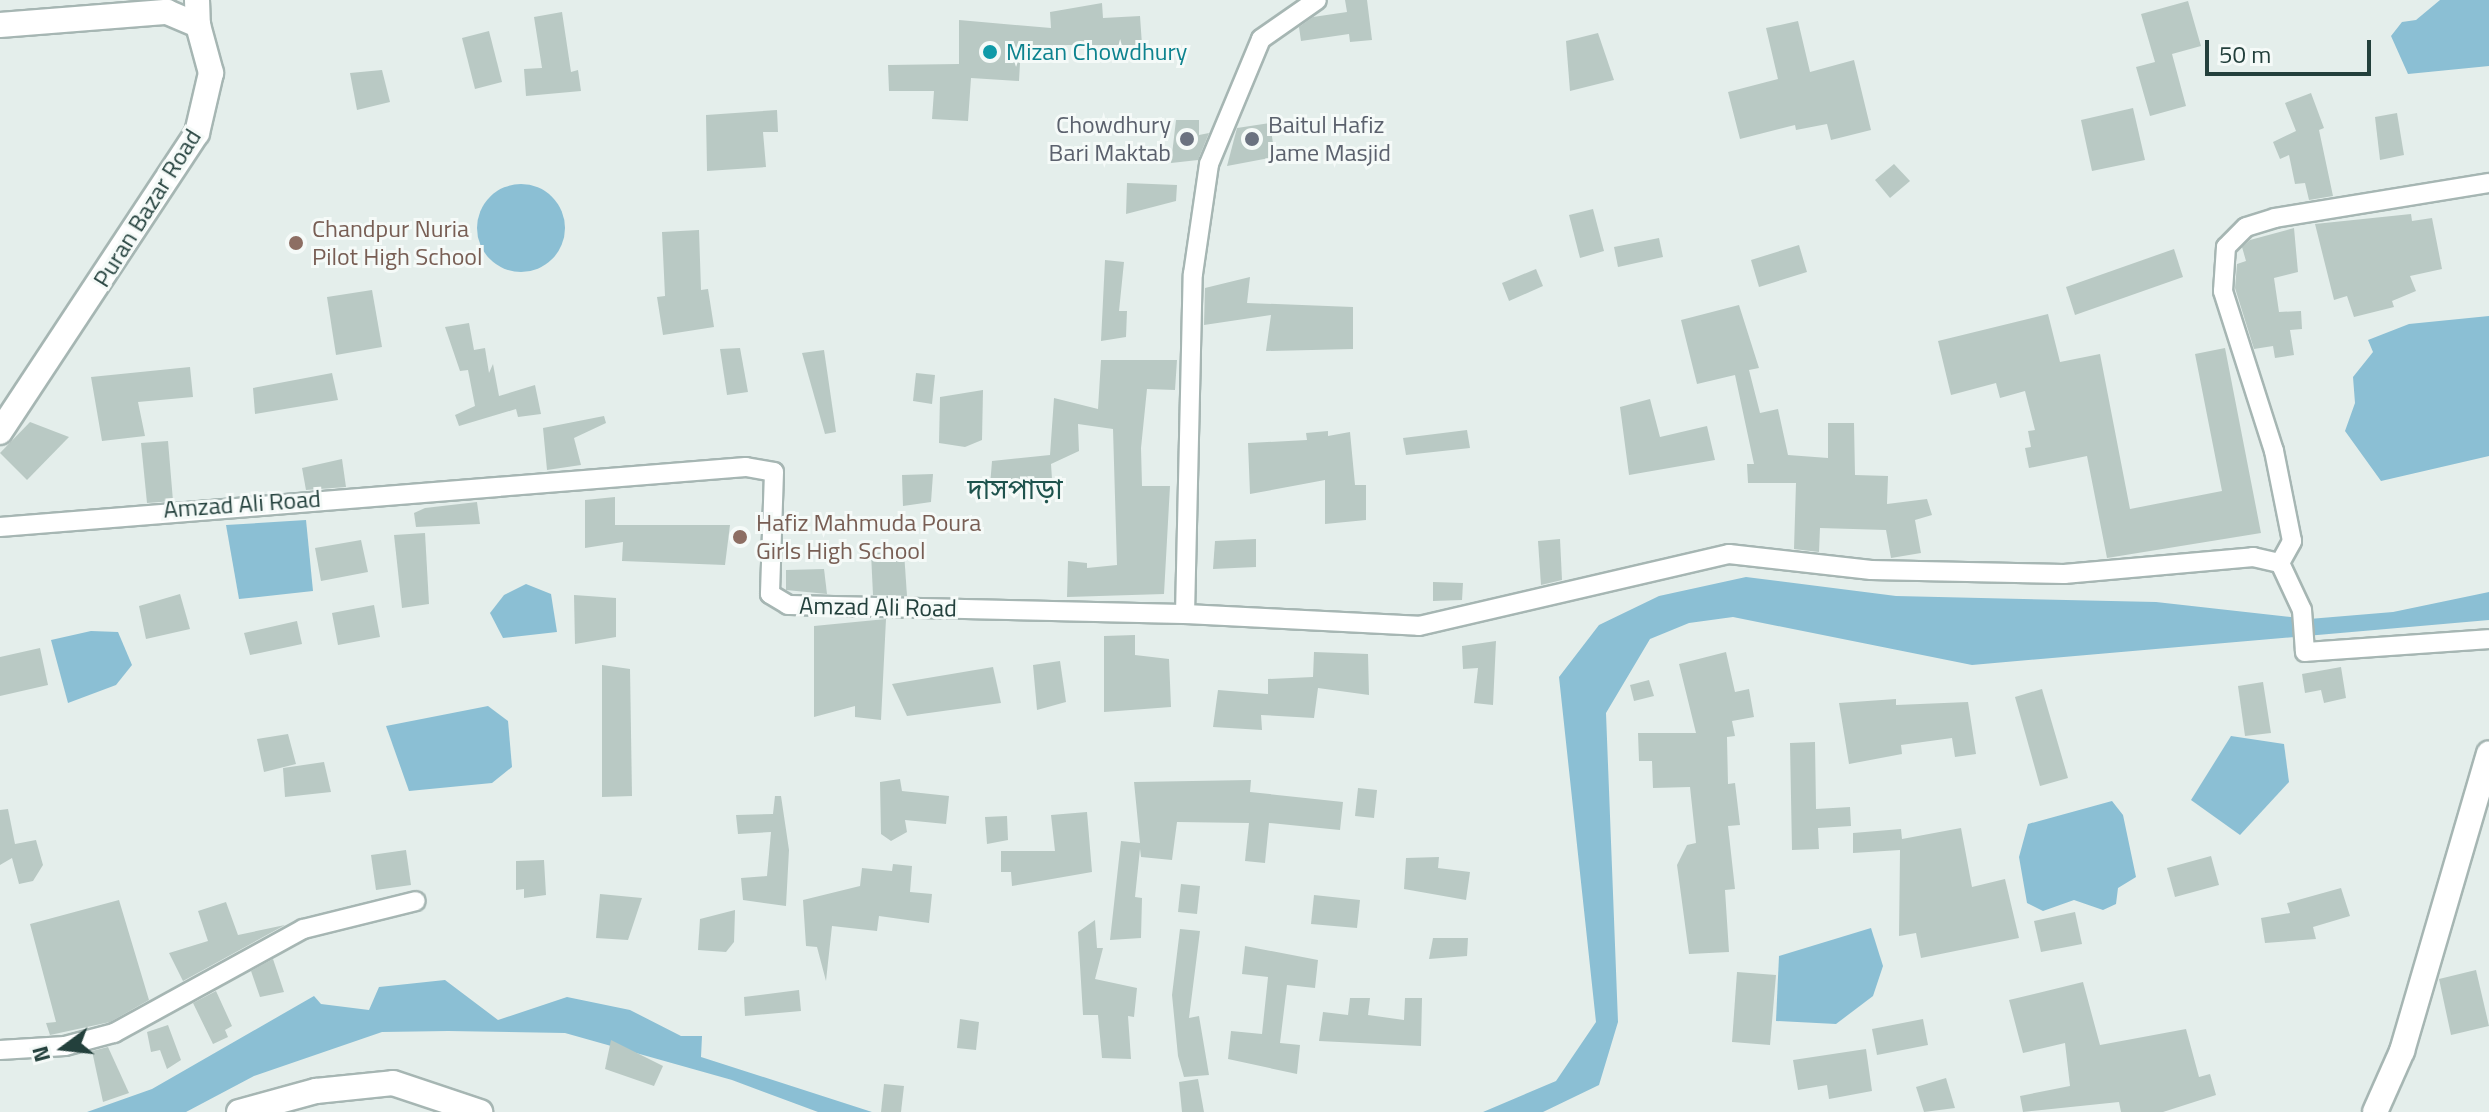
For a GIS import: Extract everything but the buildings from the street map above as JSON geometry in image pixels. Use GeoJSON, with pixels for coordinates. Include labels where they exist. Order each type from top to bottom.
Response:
{"type":"FeatureCollection","features":[{"type":"Feature","properties":{"kind":"main road","name":"Puran Bazar Road"},"geometry":{"type":"LineString","coordinates":[[0,432],[197,133],[211,73],[198,25],[197,0]]}},
{"type":"Feature","properties":{"kind":"main road"},"geometry":{"type":"LineString","coordinates":[[0,25],[135,11],[167,12],[198,25]]}},
{"type":"Feature","properties":{"kind":"main road"},"geometry":{"type":"LineString","coordinates":[[2375,1112],[2402,1051],[2489,753]]}},
{"type":"Feature","properties":{"kind":"main road"},"geometry":{"type":"LineString","coordinates":[[239,1112],[316,1091],[393,1083],[480,1112]]}},
{"type":"Feature","properties":{"kind":"street"},"geometry":{"type":"LineString","coordinates":[[1317,0],[1261,39],[1209,164],[1193,274],[1185,614],[1419,626],[1729,554],[1871,570],[2049,574],[2253,557],[2280,563]]}},
{"type":"Feature","properties":{"kind":"street"},"geometry":{"type":"LineString","coordinates":[[2280,563],[2292,541],[2274,451],[2223,291],[2226,247],[2246,227],[2275,218],[2489,183]]}},
{"type":"Feature","properties":{"kind":"street","name":"Amzad Ali Road"},"geometry":{"type":"LineString","coordinates":[[0,527],[746,467],[774,472],[770,594],[788,605],[1185,614]]}},
{"type":"Feature","properties":{"kind":"street"},"geometry":{"type":"LineString","coordinates":[[2280,563],[2302,610],[2305,652],[2489,639]]}},
{"type":"Feature","properties":{"kind":"street"},"geometry":{"type":"LineString","coordinates":[[0,1050],[65,1046],[114,1033],[303,929],[416,901]]}},
{"type":"Feature","properties":{"kind":"water"},"geometry":{"type":"Polygon","coordinates":[[[2440,0],[2489,0],[2489,66],[2408,74],[2391,36],[2402,22],[2416,20],[2440,0]]]}},
{"type":"Feature","properties":{"kind":"water"},"geometry":{"type":"Polygon","coordinates":[[[521,184],[538,188],[552,197],[561,211],[565,228],[561,245],[552,259],[538,268],[521,272],[504,268],[490,259],[481,245],[477,228],[481,211],[490,197],[504,188],[521,184]]]}},
{"type":"Feature","properties":{"kind":"water"},"geometry":{"type":"Polygon","coordinates":[[[2489,316],[2489,456],[2381,481],[2345,431],[2355,403],[2353,377],[2373,352],[2368,340],[2409,324],[2489,316]]]}},
{"type":"Feature","properties":{"kind":"water"},"geometry":{"type":"Polygon","coordinates":[[[306,520],[313,591],[239,599],[226,525],[306,520]]]}},
{"type":"Feature","properties":{"kind":"water"},"geometry":{"type":"Polygon","coordinates":[[[1746,577],[1896,596],[2156,602],[2309,619],[2393,612],[2489,592],[2489,620],[1972,665],[1733,617],[1689,623],[1650,639],[1606,713],[1618,1022],[1599,1085],[1543,1112],[1483,1112],[1556,1081],[1596,1022],[1559,677],[1599,625],[1659,596],[1746,577]]]}},
{"type":"Feature","properties":{"kind":"water"},"geometry":{"type":"Polygon","coordinates":[[[526,584],[551,594],[557,632],[503,638],[490,613],[504,595],[526,584]]]}},
{"type":"Feature","properties":{"kind":"water"},"geometry":{"type":"Polygon","coordinates":[[[91,631],[118,632],[132,665],[116,685],[68,703],[51,640],[91,631]]]}},
{"type":"Feature","properties":{"kind":"water"},"geometry":{"type":"Polygon","coordinates":[[[488,706],[508,721],[512,767],[492,783],[409,791],[386,726],[488,706]]]}},
{"type":"Feature","properties":{"kind":"water"},"geometry":{"type":"Polygon","coordinates":[[[2231,736],[2284,744],[2289,782],[2240,835],[2191,800],[2231,736]]]}},
{"type":"Feature","properties":{"kind":"water"},"geometry":{"type":"Polygon","coordinates":[[[2112,801],[2123,815],[2136,877],[2118,888],[2116,904],[2103,910],[2074,900],[2043,911],[2027,903],[2019,857],[2028,824],[2112,801]]]}},
{"type":"Feature","properties":{"kind":"water"},"geometry":{"type":"Polygon","coordinates":[[[1871,928],[1883,966],[1873,996],[1836,1024],[1776,1021],[1779,956],[1871,928]]]}},
{"type":"Feature","properties":{"kind":"water"},"geometry":{"type":"Polygon","coordinates":[[[445,980],[498,1020],[567,997],[630,1010],[681,1036],[702,1036],[701,1057],[872,1112],[818,1112],[732,1080],[565,1033],[448,1031],[382,1032],[254,1076],[186,1112],[87,1112],[152,1089],[314,996],[321,1004],[369,1010],[379,987],[445,980]]]}},
{"type":"Feature","properties":{"kind":"place","name":"Mizan Chowdhury"},"geometry":{"type":"Point","coordinates":[990,52]}},
{"type":"Feature","properties":{"kind":"place","name":"Chowdhury Bari Maktab"},"geometry":{"type":"Point","coordinates":[1187,139]}},
{"type":"Feature","properties":{"kind":"place","name":"Baitul Hafiz Jame Masjid"},"geometry":{"type":"Point","coordinates":[1252,139]}},
{"type":"Feature","properties":{"kind":"place","name":"Chandpur Nuria Pilot High School"},"geometry":{"type":"Point","coordinates":[296,243]}},
{"type":"Feature","properties":{"kind":"place","name":"Hafiz Mahmuda Poura Girls High School"},"geometry":{"type":"Point","coordinates":[740,537]}},
{"type":"Feature","properties":{"kind":"district","name":"দাসপাড়া"},"geometry":{"type":"Point","coordinates":[1015,489]}}]}
